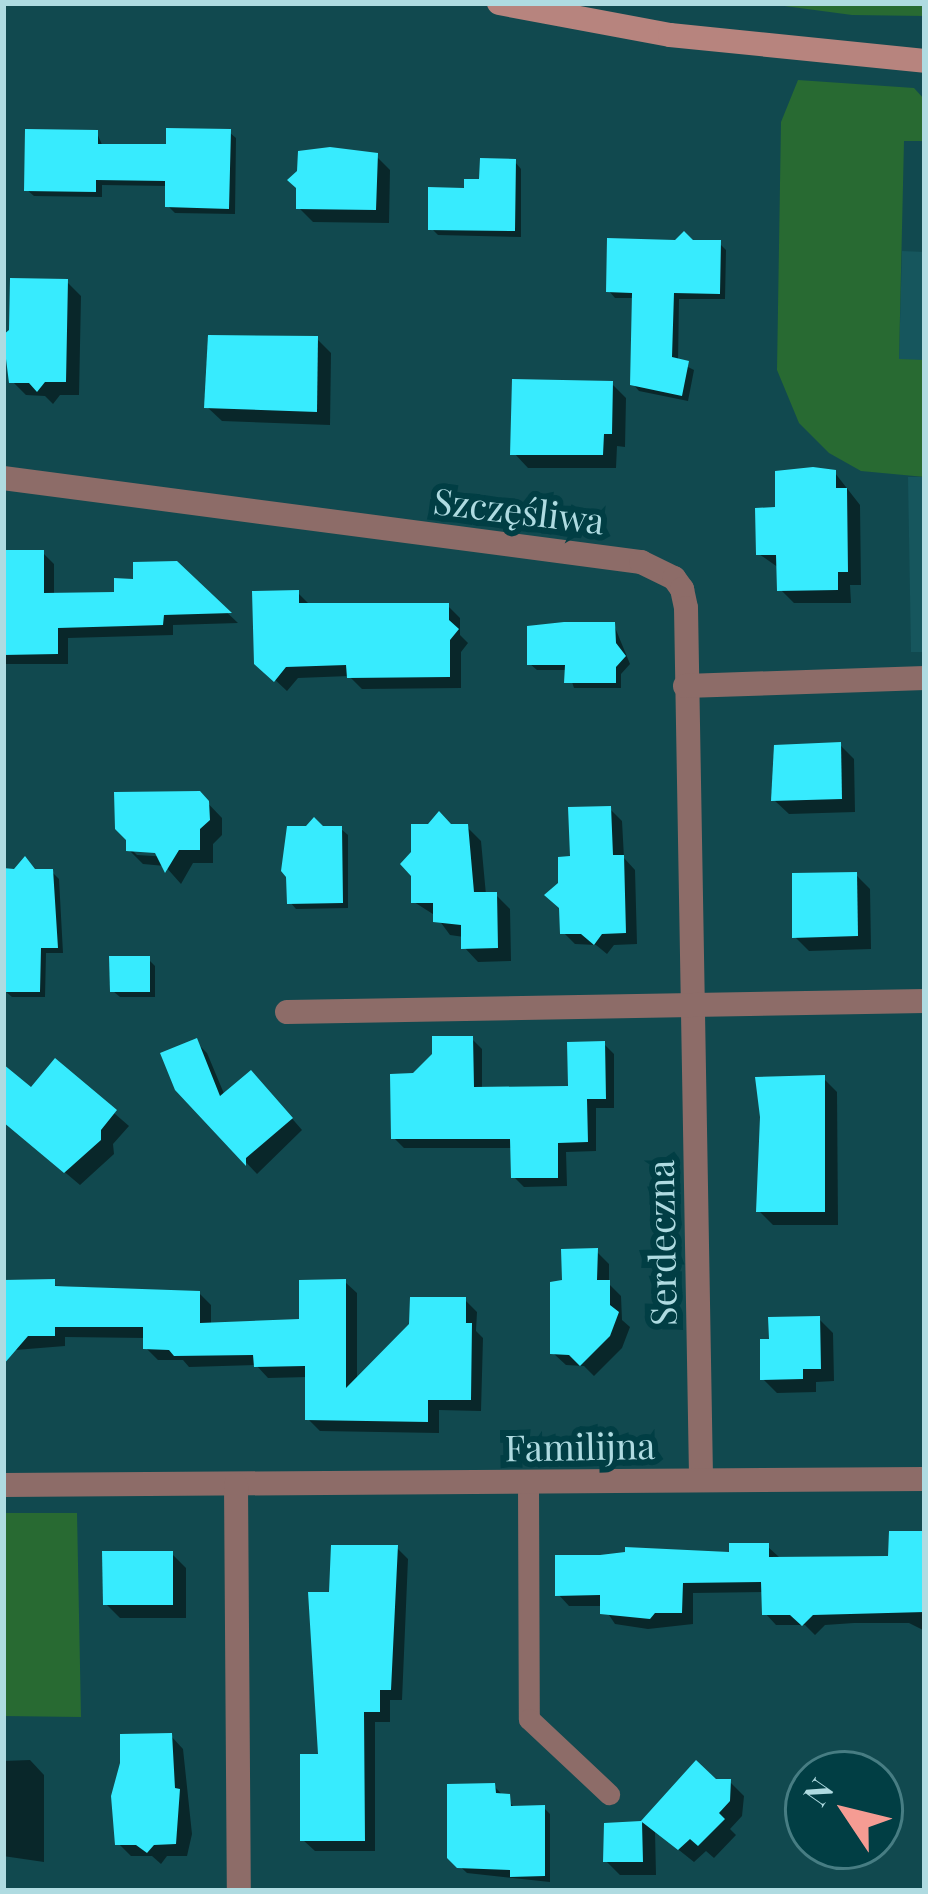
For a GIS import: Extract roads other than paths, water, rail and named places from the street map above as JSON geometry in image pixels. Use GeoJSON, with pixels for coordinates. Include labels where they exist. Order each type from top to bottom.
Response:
{"type":"FeatureCollection","features":[{"type":"Feature","properties":{"kind":"main road"},"geometry":{"type":"LineString","coordinates":[[499,3],[670,34],[925,61]]}},
{"type":"Feature","properties":{"kind":"street","name":"Szczęśliwa"},"geometry":{"type":"LineString","coordinates":[[3,478],[641,562],[674,578],[682,590],[685,686]]}},
{"type":"Feature","properties":{"kind":"street"},"geometry":{"type":"LineString","coordinates":[[685,686],[925,678]]}},
{"type":"Feature","properties":{"kind":"street","name":"Serdeczna"},"geometry":{"type":"LineString","coordinates":[[685,686],[701,1480]]}},
{"type":"Feature","properties":{"kind":"street"},"geometry":{"type":"LineString","coordinates":[[287,1012],[925,1001]]}},
{"type":"Feature","properties":{"kind":"street","name":"Familijna"},"geometry":{"type":"LineString","coordinates":[[3,1485],[925,1479]]}},
{"type":"Feature","properties":{"kind":"street"},"geometry":{"type":"LineString","coordinates":[[236,1484],[239,1891]]}},
{"type":"Feature","properties":{"kind":"lane"},"geometry":{"type":"LineString","coordinates":[[528,1483],[529,1719],[609,1793]]}}]}
